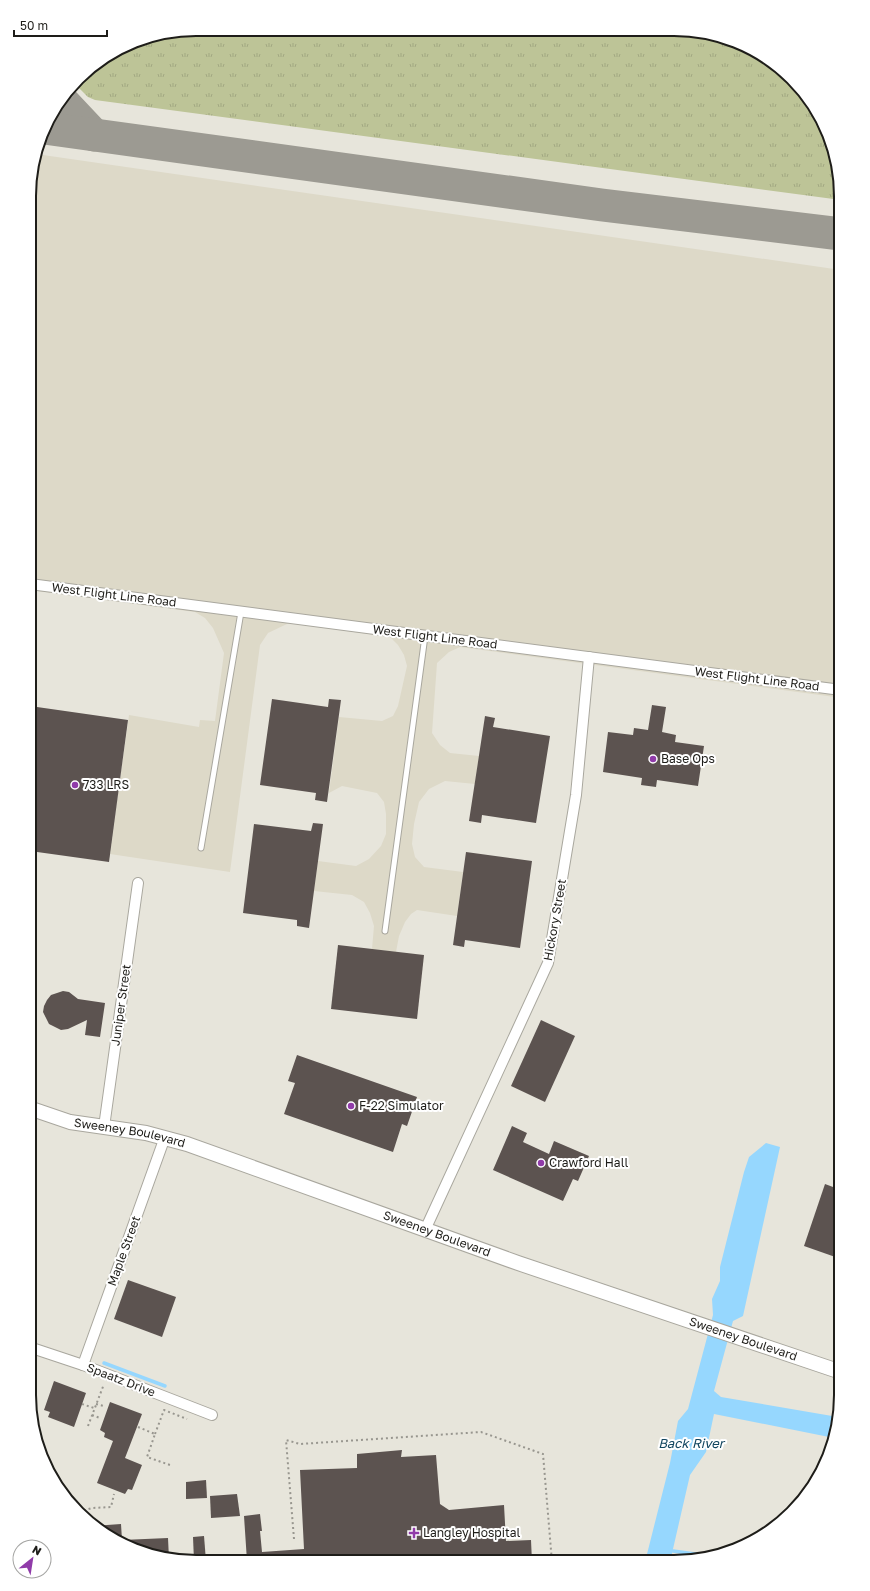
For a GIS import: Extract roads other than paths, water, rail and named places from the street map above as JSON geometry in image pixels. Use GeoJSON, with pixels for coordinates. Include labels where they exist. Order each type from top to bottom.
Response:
{"type":"FeatureCollection","features":[{"type":"Feature","properties":{"kind":"main road","name":"Sweeney Boulevard"},"geometry":{"type":"LineString","coordinates":[[36,1110],[70,1122],[165,1137],[425,1230],[834,1370]]}},
{"type":"Feature","properties":{"kind":"street","name":"West Flight Line Road"},"geometry":{"type":"LineString","coordinates":[[36,585],[834,689]]}},
{"type":"Feature","properties":{"kind":"street","name":"Hickory Street"},"geometry":{"type":"LineString","coordinates":[[425,1230],[548,963],[576,795],[589,657]]}},
{"type":"Feature","properties":{"kind":"street","name":"Juniper Street"},"geometry":{"type":"LineString","coordinates":[[104,1127],[138,883]]}},
{"type":"Feature","properties":{"kind":"street","name":"Maple Street"},"geometry":{"type":"LineString","coordinates":[[83,1365],[165,1137]]}},
{"type":"Feature","properties":{"kind":"street","name":"Spaatz Drive"},"geometry":{"type":"LineString","coordinates":[[36,1349],[83,1365],[212,1415]]}},
{"type":"Feature","properties":{"kind":"lane"},"geometry":{"type":"LineString","coordinates":[[201,848],[241,612]]}},
{"type":"Feature","properties":{"kind":"lane"},"geometry":{"type":"LineString","coordinates":[[385,931],[426,636]]}},
{"type":"Feature","properties":{"kind":"water","name":"Back River"},"geometry":{"type":"Polygon","coordinates":[[[766,1143],[780,1147],[743,1316],[733,1321],[714,1391],[721,1397],[833,1416],[829,1437],[714,1414],[706,1452],[690,1475],[672,1555],[647,1555],[670,1463],[678,1421],[688,1409],[713,1315],[712,1299],[720,1281],[720,1267],[749,1157],[766,1143]]]}},
{"type":"Feature","properties":{"kind":"waterway"},"geometry":{"type":"LineString","coordinates":[[104,1363],[165,1386]]}},
{"type":"Feature","properties":{"kind":"waterway"},"geometry":{"type":"LineString","coordinates":[[673,1551],[695,1554]]}},
{"type":"Feature","properties":{"kind":"place","name":"Base Ops"},"geometry":{"type":"Point","coordinates":[653,759]}},
{"type":"Feature","properties":{"kind":"place","name":"733 LRS"},"geometry":{"type":"Point","coordinates":[75,785]}},
{"type":"Feature","properties":{"kind":"place","name":"F-22 Simulator"},"geometry":{"type":"Point","coordinates":[351,1106]}},
{"type":"Feature","properties":{"kind":"place","name":"Crawford Hall"},"geometry":{"type":"Point","coordinates":[541,1163]}},
{"type":"Feature","properties":{"kind":"place","name":"Langley Hospital"},"geometry":{"type":"Point","coordinates":[414,1533]}}]}
